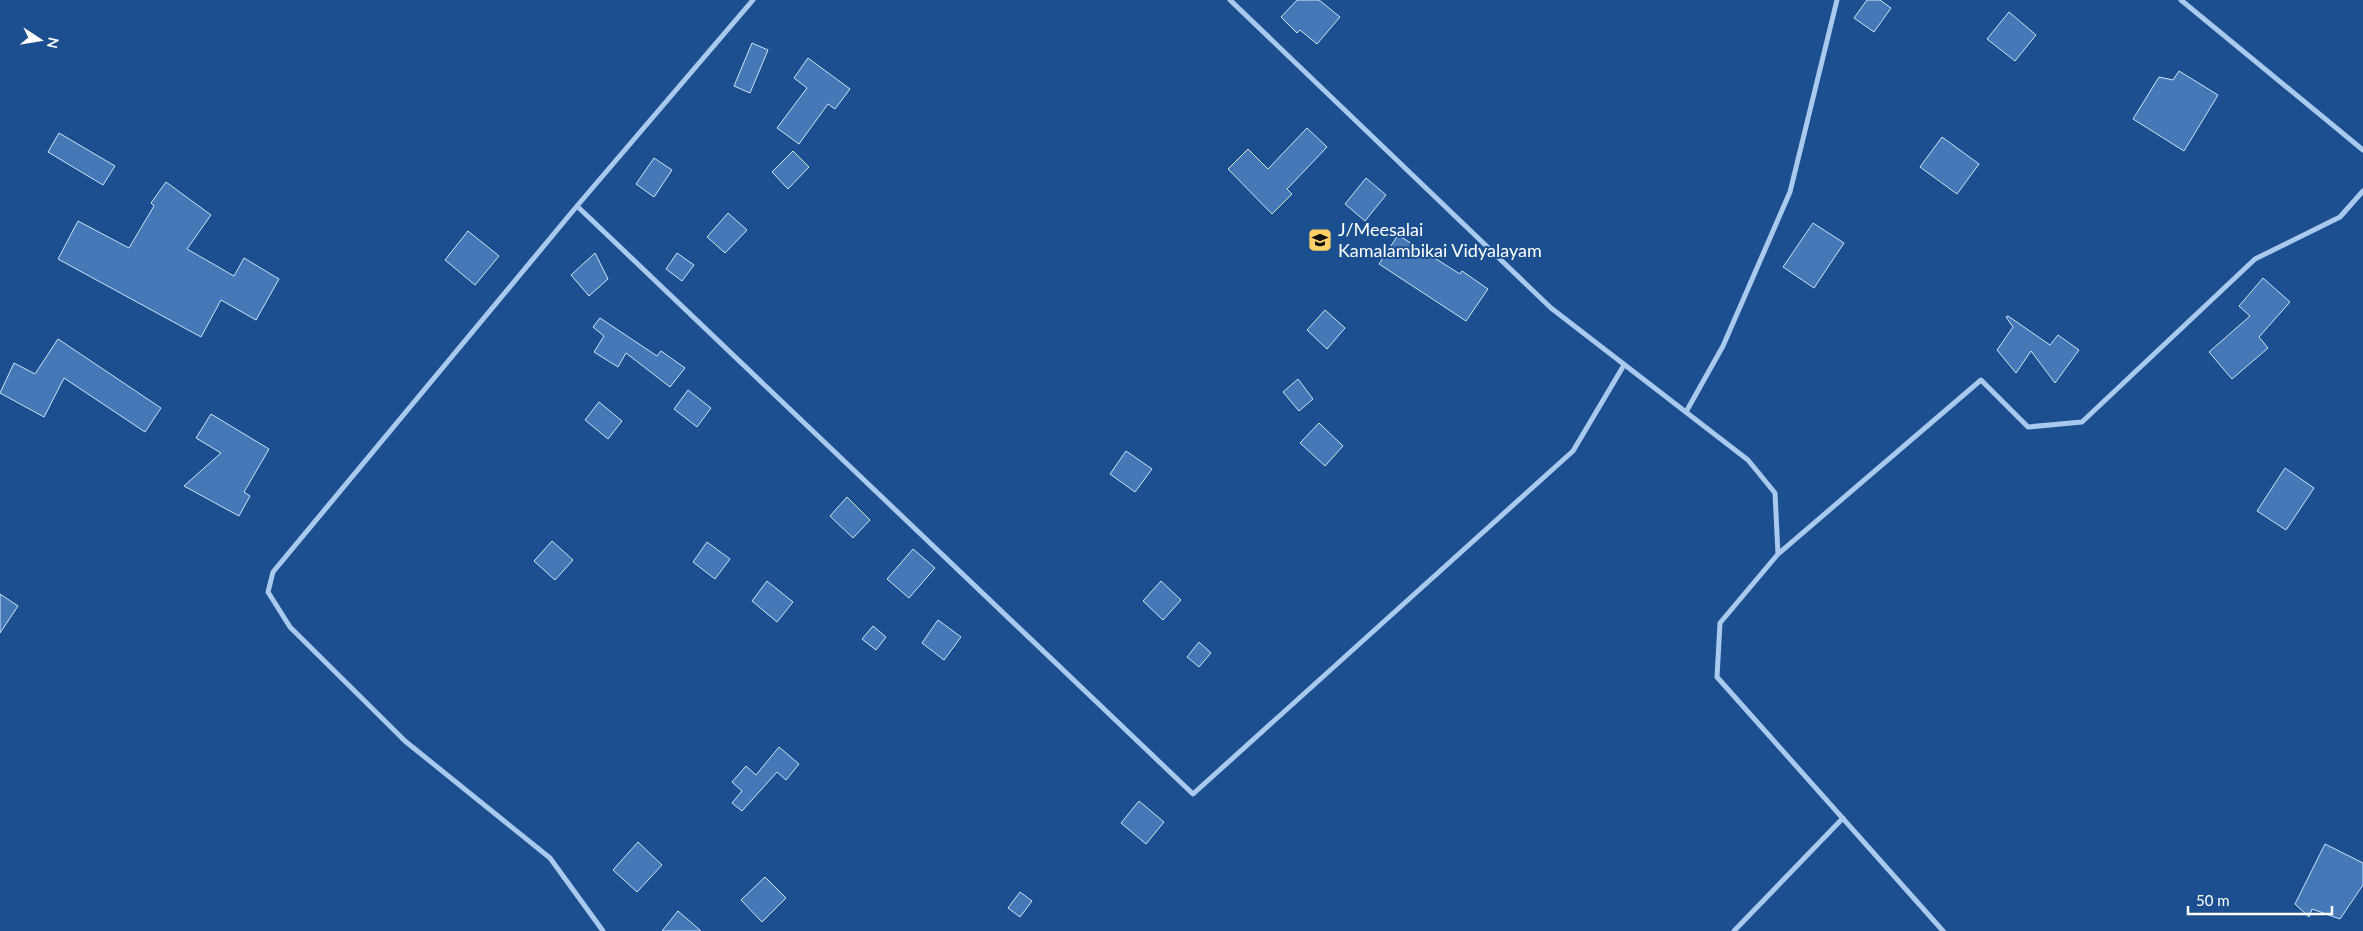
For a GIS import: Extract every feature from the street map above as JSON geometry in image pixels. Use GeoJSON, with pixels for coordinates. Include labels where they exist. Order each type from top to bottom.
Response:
{"type":"FeatureCollection","features":[{"type":"Feature","properties":{"kind":"street"},"geometry":{"type":"LineString","coordinates":[[603,931],[550,858],[405,741],[290,627],[268,592],[274,572],[577,206],[753,0]]}},
{"type":"Feature","properties":{"kind":"street"},"geometry":{"type":"LineString","coordinates":[[1230,0],[1550,308],[1748,460],[1775,493],[1778,554]]}},
{"type":"Feature","properties":{"kind":"street"},"geometry":{"type":"LineString","coordinates":[[1686,412],[1723,346],[1790,192],[1837,0]]}},
{"type":"Feature","properties":{"kind":"street"},"geometry":{"type":"LineString","coordinates":[[2181,0],[2363,150]]}},
{"type":"Feature","properties":{"kind":"street"},"geometry":{"type":"LineString","coordinates":[[1943,931],[1716,677],[1720,623],[1778,554],[1981,380],[2028,427],[2082,422],[2255,259],[2340,218],[2363,190]]}},
{"type":"Feature","properties":{"kind":"street"},"geometry":{"type":"LineString","coordinates":[[577,206],[1193,794],[1573,451],[1624,365]]}},
{"type":"Feature","properties":{"kind":"street"},"geometry":{"type":"LineString","coordinates":[[1734,931],[1843,818]]}},
{"type":"Feature","properties":{"kind":"building"},"geometry":{"type":"Polygon","coordinates":[[[1297,0],[1319,0],[1340,17],[1317,44],[1300,30],[1297,33],[1281,17],[1297,0]]]}},
{"type":"Feature","properties":{"kind":"building"},"geometry":{"type":"Polygon","coordinates":[[[1867,0],[1880,0],[1891,8],[1874,32],[1854,18],[1867,0]]]}},
{"type":"Feature","properties":{"kind":"building"},"geometry":{"type":"Polygon","coordinates":[[[2009,12],[2036,35],[2015,61],[1987,39],[2009,12]]]}},
{"type":"Feature","properties":{"kind":"building"},"geometry":{"type":"Polygon","coordinates":[[[752,43],[768,50],[750,93],[734,86],[752,43]]]}},
{"type":"Feature","properties":{"kind":"building"},"geometry":{"type":"Polygon","coordinates":[[[808,58],[850,89],[835,109],[828,104],[799,144],[777,128],[807,88],[794,78],[808,58]]]}},
{"type":"Feature","properties":{"kind":"building"},"geometry":{"type":"Polygon","coordinates":[[[2179,71],[2218,95],[2184,151],[2133,119],[2159,77],[2173,80],[2179,71]]]}},
{"type":"Feature","properties":{"kind":"building"},"geometry":{"type":"Polygon","coordinates":[[[1307,128],[1327,147],[1287,189],[1292,194],[1272,214],[1228,169],[1248,149],[1268,169],[1307,128]]]}},
{"type":"Feature","properties":{"kind":"building"},"geometry":{"type":"Polygon","coordinates":[[[59,133],[115,166],[103,185],[48,152],[59,133]]]}},
{"type":"Feature","properties":{"kind":"building"},"geometry":{"type":"Polygon","coordinates":[[[1942,137],[1979,164],[1957,194],[1920,167],[1942,137]]]}},
{"type":"Feature","properties":{"kind":"building"},"geometry":{"type":"Polygon","coordinates":[[[793,151],[809,167],[788,189],[772,172],[793,151]]]}},
{"type":"Feature","properties":{"kind":"building"},"geometry":{"type":"Polygon","coordinates":[[[654,158],[672,170],[654,197],[636,184],[654,158]]]}},
{"type":"Feature","properties":{"kind":"building"},"geometry":{"type":"Polygon","coordinates":[[[1366,178],[1386,195],[1365,221],[1345,204],[1366,178]]]}},
{"type":"Feature","properties":{"kind":"building"},"geometry":{"type":"Polygon","coordinates":[[[166,182],[211,215],[187,249],[234,276],[244,258],[279,279],[256,320],[221,300],[201,337],[58,259],[78,221],[129,248],[154,206],[151,203],[166,182]]]}},
{"type":"Feature","properties":{"kind":"building"},"geometry":{"type":"Polygon","coordinates":[[[728,213],[747,230],[725,253],[707,237],[728,213]]]}},
{"type":"Feature","properties":{"kind":"building"},"geometry":{"type":"Polygon","coordinates":[[[1813,223],[1844,243],[1814,288],[1783,267],[1813,223]]]}},
{"type":"Feature","properties":{"kind":"building"},"geometry":{"type":"Polygon","coordinates":[[[468,231],[499,256],[475,285],[445,260],[468,231]]]}},
{"type":"Feature","properties":{"kind":"building"},"geometry":{"type":"Polygon","coordinates":[[[1398,235],[1460,274],[1462,271],[1488,289],[1466,321],[1379,264],[1398,235]]]}},
{"type":"Feature","properties":{"kind":"building"},"geometry":{"type":"Polygon","coordinates":[[[595,253],[608,279],[589,296],[571,275],[595,253]]]}},
{"type":"Feature","properties":{"kind":"building"},"geometry":{"type":"Polygon","coordinates":[[[677,253],[694,265],[682,281],[666,269],[677,253]]]}},
{"type":"Feature","properties":{"kind":"building"},"geometry":{"type":"Polygon","coordinates":[[[2263,278],[2290,302],[2259,337],[2268,348],[2232,379],[2209,352],[2250,316],[2239,306],[2263,278]]]}},
{"type":"Feature","properties":{"kind":"building"},"geometry":{"type":"Polygon","coordinates":[[[1325,310],[1345,328],[1327,349],[1307,330],[1325,310]]]}},
{"type":"Feature","properties":{"kind":"building"},"geometry":{"type":"Polygon","coordinates":[[[2008,316],[2050,345],[2058,335],[2079,350],[2055,383],[2031,351],[2016,373],[1997,350],[2013,327],[2006,317],[2008,316]]]}},
{"type":"Feature","properties":{"kind":"building"},"geometry":{"type":"Polygon","coordinates":[[[600,318],[657,356],[661,351],[685,368],[670,387],[626,353],[618,367],[594,352],[604,336],[593,327],[600,318]]]}},
{"type":"Feature","properties":{"kind":"building"},"geometry":{"type":"Polygon","coordinates":[[[58,339],[161,408],[145,432],[64,378],[44,417],[0,393],[14,363],[35,374],[58,339]]]}},
{"type":"Feature","properties":{"kind":"building"},"geometry":{"type":"Polygon","coordinates":[[[1298,379],[1313,399],[1299,411],[1283,392],[1298,379]]]}},
{"type":"Feature","properties":{"kind":"building"},"geometry":{"type":"Polygon","coordinates":[[[688,390],[711,408],[697,427],[674,409],[688,390]]]}},
{"type":"Feature","properties":{"kind":"building"},"geometry":{"type":"Polygon","coordinates":[[[599,402],[622,421],[608,439],[585,420],[599,402]]]}},
{"type":"Feature","properties":{"kind":"building"},"geometry":{"type":"Polygon","coordinates":[[[211,414],[269,449],[244,492],[250,496],[239,516],[184,486],[221,453],[196,438],[211,414]]]}},
{"type":"Feature","properties":{"kind":"building"},"geometry":{"type":"Polygon","coordinates":[[[1319,423],[1343,446],[1325,466],[1300,443],[1319,423]]]}},
{"type":"Feature","properties":{"kind":"building"},"geometry":{"type":"Polygon","coordinates":[[[1126,451],[1152,469],[1135,492],[1110,474],[1126,451]]]}},
{"type":"Feature","properties":{"kind":"building"},"geometry":{"type":"Polygon","coordinates":[[[2285,468],[2314,488],[2286,530],[2257,511],[2285,468]]]}},
{"type":"Feature","properties":{"kind":"building"},"geometry":{"type":"Polygon","coordinates":[[[847,497],[870,520],[853,538],[830,516],[847,497]]]}},
{"type":"Feature","properties":{"kind":"building"},"geometry":{"type":"Polygon","coordinates":[[[552,541],[573,560],[555,580],[534,561],[552,541]]]}},
{"type":"Feature","properties":{"kind":"building"},"geometry":{"type":"Polygon","coordinates":[[[707,542],[730,559],[715,579],[693,562],[707,542]]]}},
{"type":"Feature","properties":{"kind":"building"},"geometry":{"type":"Polygon","coordinates":[[[913,549],[935,568],[909,598],[887,579],[913,549]]]}},
{"type":"Feature","properties":{"kind":"building"},"geometry":{"type":"Polygon","coordinates":[[[767,581],[793,602],[777,622],[752,601],[767,581]]]}},
{"type":"Feature","properties":{"kind":"building"},"geometry":{"type":"Polygon","coordinates":[[[1161,581],[1181,600],[1163,620],[1143,601],[1161,581]]]}},
{"type":"Feature","properties":{"kind":"building"},"geometry":{"type":"Polygon","coordinates":[[[0,594],[18,606],[0,633],[0,594]]]}},
{"type":"Feature","properties":{"kind":"building"},"geometry":{"type":"Polygon","coordinates":[[[938,620],[961,637],[944,660],[922,643],[938,620]]]}},
{"type":"Feature","properties":{"kind":"building"},"geometry":{"type":"Polygon","coordinates":[[[873,626],[886,637],[876,650],[862,639],[873,626]]]}},
{"type":"Feature","properties":{"kind":"building"},"geometry":{"type":"Polygon","coordinates":[[[1199,642],[1211,653],[1199,667],[1187,657],[1199,642]]]}},
{"type":"Feature","properties":{"kind":"building"},"geometry":{"type":"Polygon","coordinates":[[[779,747],[799,764],[786,780],[777,772],[742,811],[732,803],[742,791],[732,782],[746,766],[756,775],[779,747]]]}},
{"type":"Feature","properties":{"kind":"building"},"geometry":{"type":"Polygon","coordinates":[[[1139,801],[1164,822],[1146,844],[1121,823],[1139,801]]]}},
{"type":"Feature","properties":{"kind":"building"},"geometry":{"type":"Polygon","coordinates":[[[638,842],[662,865],[637,892],[613,870],[638,842]]]}},
{"type":"Feature","properties":{"kind":"building"},"geometry":{"type":"Polygon","coordinates":[[[2325,844],[2363,863],[2363,885],[2340,919],[2312,909],[2309,917],[2295,904],[2325,844]]]}},
{"type":"Feature","properties":{"kind":"building"},"geometry":{"type":"Polygon","coordinates":[[[765,877],[786,898],[762,922],[741,900],[765,877]]]}},
{"type":"Feature","properties":{"kind":"building"},"geometry":{"type":"Polygon","coordinates":[[[1020,892],[1032,901],[1020,917],[1008,908],[1020,892]]]}},
{"type":"Feature","properties":{"kind":"building"},"geometry":{"type":"Polygon","coordinates":[[[678,911],[701,931],[662,931],[678,911]]]}},
{"type":"Feature","properties":{"kind":"place","name":"J/Meesalai Kamalambikai Vidyalayam"},"geometry":{"type":"Point","coordinates":[1320,240]}}]}
